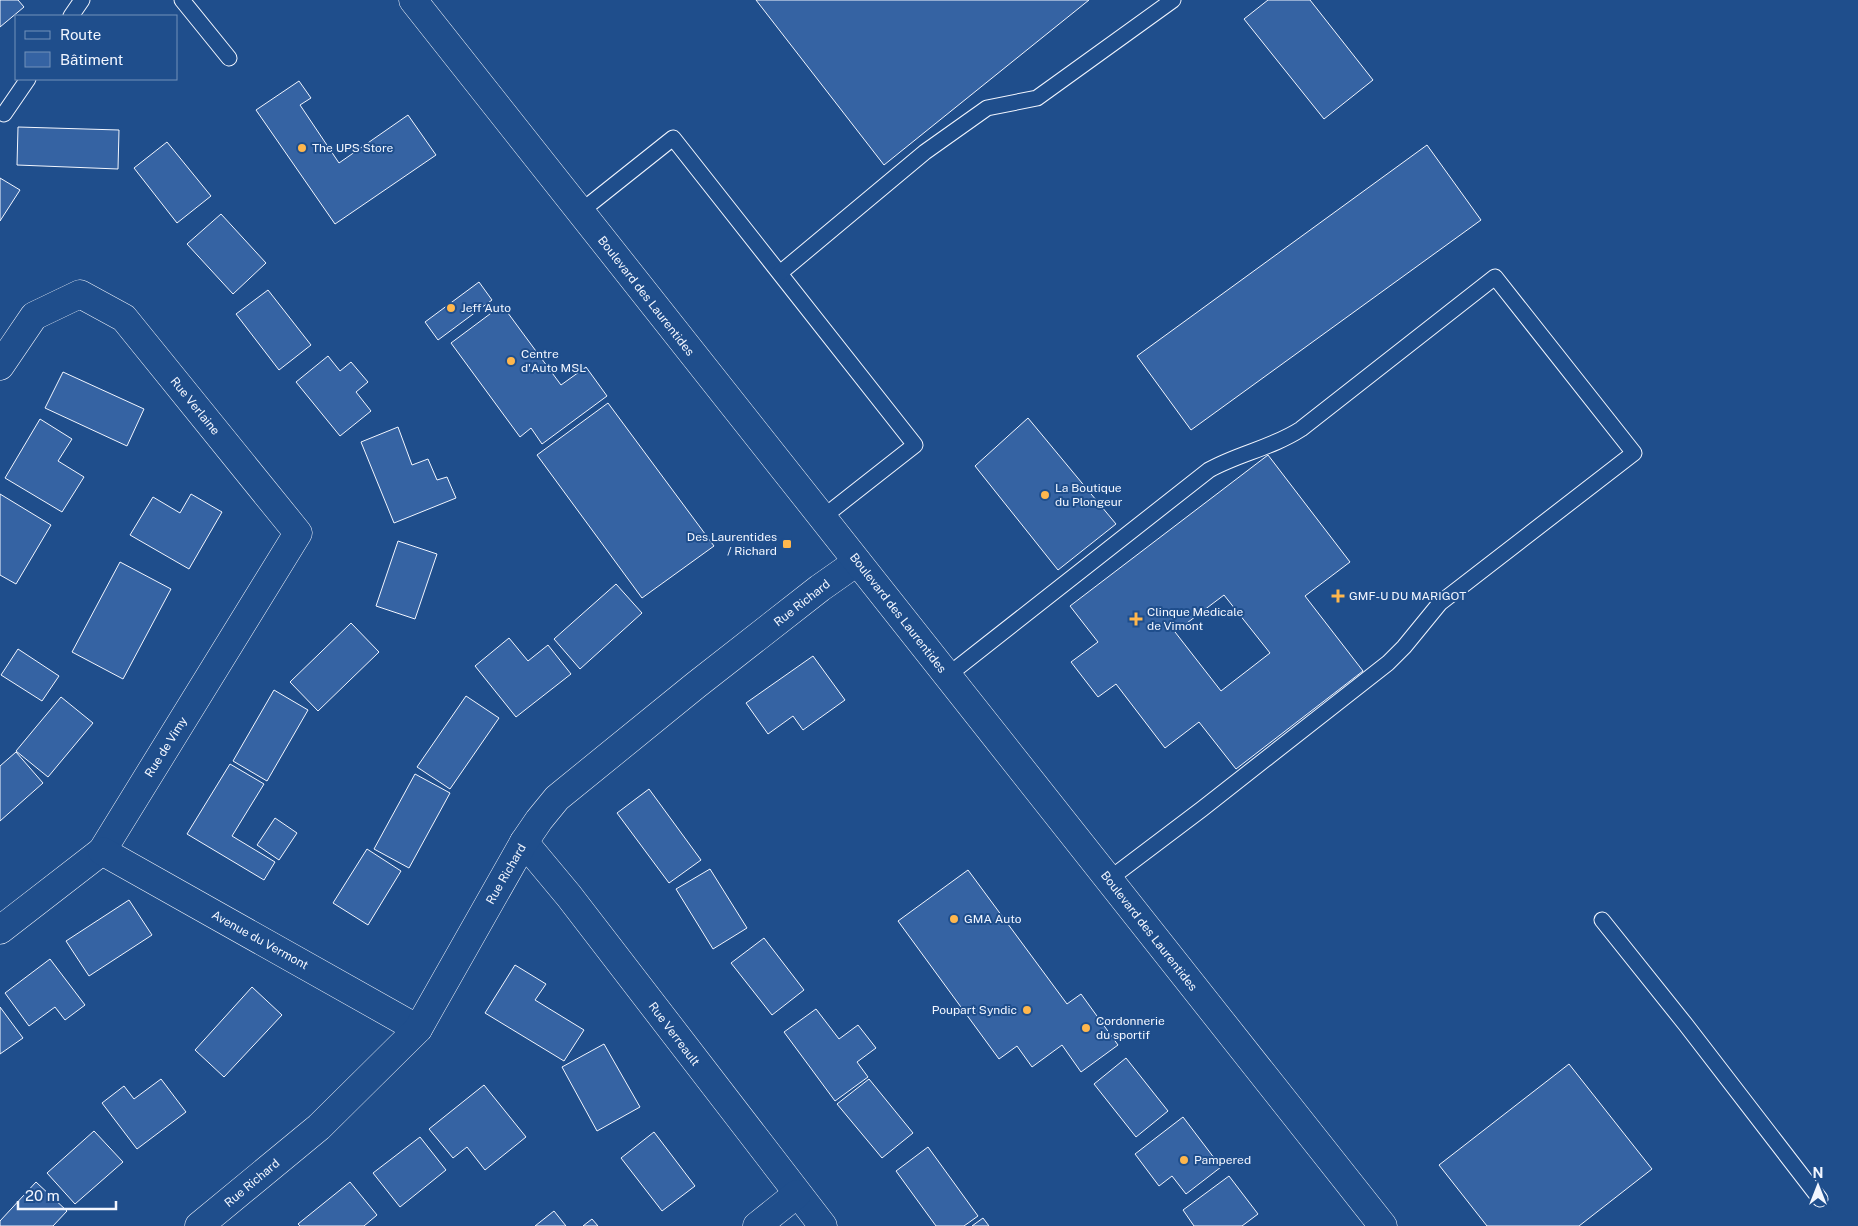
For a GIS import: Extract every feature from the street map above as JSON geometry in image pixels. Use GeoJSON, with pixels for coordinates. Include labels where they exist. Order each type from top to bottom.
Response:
{"type":"FeatureCollection","features":[{"type":"Feature","properties":{"kind":"street","name":"Boulevard des Laurentides"},"geometry":{"type":"LineString","coordinates":[[412,0],[1383,1226]]}},
{"type":"Feature","properties":{"kind":"street","name":"Rue Verlaine"},"geometry":{"type":"LineString","coordinates":[[0,366],[34,316],[80,294],[124,318],[298,533]]}},
{"type":"Feature","properties":{"kind":"street","name":"Rue de Vimy"},"geometry":{"type":"LineString","coordinates":[[0,930],[102,851],[298,533]]}},
{"type":"Feature","properties":{"kind":"street","name":"Rue Richard"},"geometry":{"type":"LineString","coordinates":[[199,1226],[319,1127],[418,1029],[524,842],[548,808],[573,784],[696,685],[820,588],[857,562]]}},
{"type":"Feature","properties":{"kind":"street","name":"Rue Verreault"},"geometry":{"type":"LineString","coordinates":[[524,842],[569,896],[823,1226]]}},
{"type":"Feature","properties":{"kind":"street","name":"Avenue du Vermont"},"geometry":{"type":"LineString","coordinates":[[102,851],[418,1029]]}},
{"type":"Feature","properties":{"kind":"street"},"geometry":{"type":"LineString","coordinates":[[757,1226],[797,1194]]}},
{"type":"Feature","properties":{"kind":"lane"},"geometry":{"type":"LineString","coordinates":[[72,15],[82,0]]}},
{"type":"Feature","properties":{"kind":"lane"},"geometry":{"type":"LineString","coordinates":[[182,0],[228,58]]}},
{"type":"Feature","properties":{"kind":"lane"},"geometry":{"type":"LineString","coordinates":[[780,273],[925,152],[987,108],[1036,98],[1173,0]]}},
{"type":"Feature","properties":{"kind":"lane"},"geometry":{"type":"LineString","coordinates":[[4,114],[27,80]]}},
{"type":"Feature","properties":{"kind":"lane"},"geometry":{"type":"LineString","coordinates":[[580,212],[673,138],[780,273],[915,445],[822,518]]}},
{"type":"Feature","properties":{"kind":"lane"},"geometry":{"type":"LineString","coordinates":[[947,676],[1209,470],[1224,461],[1286,439],[1301,430],[1495,278],[1634,453],[1440,603],[1404,647],[1388,663],[1210,803],[1108,880]]}},
{"type":"Feature","properties":{"kind":"lane"},"geometry":{"type":"LineString","coordinates":[[1602,920],[1686,1025],[1820,1199]]}},
{"type":"Feature","properties":{"kind":"building"},"geometry":{"type":"Polygon","coordinates":[[[0,0],[18,0],[24,7],[0,27],[0,0]]]}},
{"type":"Feature","properties":{"kind":"building"},"geometry":{"type":"Polygon","coordinates":[[[756,0],[1089,0],[884,165],[756,0]]]}},
{"type":"Feature","properties":{"kind":"building"},"geometry":{"type":"Polygon","coordinates":[[[1268,0],[1310,0],[1373,80],[1324,119],[1244,19],[1268,0]]]}},
{"type":"Feature","properties":{"kind":"building"},"geometry":{"type":"Polygon","coordinates":[[[299,81],[311,98],[300,105],[339,163],[408,115],[436,155],[335,224],[256,110],[299,81]]]}},
{"type":"Feature","properties":{"kind":"building"},"geometry":{"type":"Polygon","coordinates":[[[18,127],[119,130],[118,169],[17,165],[18,127]]]}},
{"type":"Feature","properties":{"kind":"building"},"geometry":{"type":"Polygon","coordinates":[[[167,142],[211,196],[177,223],[134,168],[167,142]]]}},
{"type":"Feature","properties":{"kind":"building"},"geometry":{"type":"Polygon","coordinates":[[[1427,145],[1481,220],[1191,430],[1137,356],[1427,145]]]}},
{"type":"Feature","properties":{"kind":"building"},"geometry":{"type":"Polygon","coordinates":[[[0,178],[20,190],[0,221],[0,178]]]}},
{"type":"Feature","properties":{"kind":"building"},"geometry":{"type":"Polygon","coordinates":[[[221,214],[266,263],[233,294],[187,244],[221,214]]]}},
{"type":"Feature","properties":{"kind":"building"},"geometry":{"type":"Polygon","coordinates":[[[479,282],[492,300],[438,340],[425,322],[479,282]]]}},
{"type":"Feature","properties":{"kind":"building"},"geometry":{"type":"Polygon","coordinates":[[[268,290],[311,345],[279,370],[236,314],[268,290]]]}},
{"type":"Feature","properties":{"kind":"building"},"geometry":{"type":"Polygon","coordinates":[[[502,305],[561,385],[586,367],[607,396],[542,444],[531,428],[520,437],[451,343],[502,305]]]}},
{"type":"Feature","properties":{"kind":"building"},"geometry":{"type":"Polygon","coordinates":[[[328,356],[340,371],[351,362],[368,382],[356,392],[371,411],[340,436],[296,382],[328,356]]]}},
{"type":"Feature","properties":{"kind":"building"},"geometry":{"type":"Polygon","coordinates":[[[63,372],[144,409],[127,446],[45,408],[63,372]]]}},
{"type":"Feature","properties":{"kind":"building"},"geometry":{"type":"Polygon","coordinates":[[[608,403],[714,546],[642,598],[537,455],[608,403]]]}},
{"type":"Feature","properties":{"kind":"building","name":"La Boutique du Plongeur"},"geometry":{"type":"Polygon","coordinates":[[[1028,418],[1116,524],[1058,570],[975,466],[1028,418]]]}},
{"type":"Feature","properties":{"kind":"building"},"geometry":{"type":"Polygon","coordinates":[[[40,419],[72,439],[58,461],[84,477],[62,512],[5,478],[40,419]]]}},
{"type":"Feature","properties":{"kind":"building"},"geometry":{"type":"Polygon","coordinates":[[[398,427],[412,465],[428,459],[437,480],[447,477],[456,498],[394,523],[361,442],[398,427]]]}},
{"type":"Feature","properties":{"kind":"building","name":"Clinque Medicale de Vimont"},"geometry":{"type":"Polygon","coordinates":[[[1268,455],[1350,562],[1305,596],[1363,671],[1236,769],[1199,722],[1165,748],[1116,684],[1098,697],[1071,662],[1098,642],[1070,606],[1268,455]],[[1224,595],[1175,632],[1221,691],[1270,653],[1224,595]]]}},
{"type":"Feature","properties":{"kind":"building"},"geometry":{"type":"Polygon","coordinates":[[[0,494],[51,525],[16,584],[0,575],[0,494]]]}},
{"type":"Feature","properties":{"kind":"building"},"geometry":{"type":"Polygon","coordinates":[[[191,494],[222,512],[189,569],[130,535],[153,497],[180,513],[191,494]]]}},
{"type":"Feature","properties":{"kind":"building"},"geometry":{"type":"Polygon","coordinates":[[[398,541],[437,554],[415,619],[376,606],[398,541]]]}},
{"type":"Feature","properties":{"kind":"building"},"geometry":{"type":"Polygon","coordinates":[[[120,562],[171,589],[123,679],[72,652],[120,562]]]}},
{"type":"Feature","properties":{"kind":"building"},"geometry":{"type":"Polygon","coordinates":[[[616,584],[642,613],[580,669],[554,639],[616,584]]]}},
{"type":"Feature","properties":{"kind":"building"},"geometry":{"type":"Polygon","coordinates":[[[351,623],[379,652],[318,711],[290,682],[351,623]]]}},
{"type":"Feature","properties":{"kind":"building"},"geometry":{"type":"Polygon","coordinates":[[[509,638],[528,661],[548,645],[571,674],[516,717],[475,666],[509,638]]]}},
{"type":"Feature","properties":{"kind":"building"},"geometry":{"type":"Polygon","coordinates":[[[18,649],[59,676],[42,701],[1,675],[18,649]]]}},
{"type":"Feature","properties":{"kind":"building"},"geometry":{"type":"Polygon","coordinates":[[[813,656],[845,700],[803,730],[793,716],[768,734],[746,703],[813,656]]]}},
{"type":"Feature","properties":{"kind":"building"},"geometry":{"type":"Polygon","coordinates":[[[274,690],[308,710],[267,781],[233,761],[274,690]]]}},
{"type":"Feature","properties":{"kind":"building"},"geometry":{"type":"Polygon","coordinates":[[[466,696],[499,718],[450,789],[417,767],[466,696]]]}},
{"type":"Feature","properties":{"kind":"building"},"geometry":{"type":"Polygon","coordinates":[[[61,697],[93,723],[48,777],[16,751],[61,697]]]}},
{"type":"Feature","properties":{"kind":"building"},"geometry":{"type":"Polygon","coordinates":[[[16,752],[43,783],[0,821],[0,766],[16,752]]]}},
{"type":"Feature","properties":{"kind":"building"},"geometry":{"type":"Polygon","coordinates":[[[230,764],[264,784],[232,836],[275,862],[264,880],[187,834],[230,764]]]}},
{"type":"Feature","properties":{"kind":"building"},"geometry":{"type":"Polygon","coordinates":[[[415,774],[450,793],[409,868],[374,849],[415,774]]]}},
{"type":"Feature","properties":{"kind":"building"},"geometry":{"type":"Polygon","coordinates":[[[649,789],[701,860],[669,883],[617,813],[649,789]]]}},
{"type":"Feature","properties":{"kind":"building"},"geometry":{"type":"Polygon","coordinates":[[[275,818],[297,833],[279,860],[257,845],[275,818]]]}},
{"type":"Feature","properties":{"kind":"building"},"geometry":{"type":"Polygon","coordinates":[[[367,849],[401,871],[368,925],[333,903],[367,849]]]}},
{"type":"Feature","properties":{"kind":"building"},"geometry":{"type":"Polygon","coordinates":[[[710,869],[747,928],[713,949],[676,889],[710,869]]]}},
{"type":"Feature","properties":{"kind":"building"},"geometry":{"type":"Polygon","coordinates":[[[968,870],[1067,1004],[1081,994],[1118,1045],[1081,1072],[1062,1045],[1032,1067],[1017,1046],[999,1059],[898,921],[968,870]]]}},
{"type":"Feature","properties":{"kind":"building"},"geometry":{"type":"Polygon","coordinates":[[[129,900],[152,935],[89,976],[66,941],[129,900]]]}},
{"type":"Feature","properties":{"kind":"building"},"geometry":{"type":"Polygon","coordinates":[[[764,938],[804,990],[772,1015],[731,963],[764,938]]]}},
{"type":"Feature","properties":{"kind":"building"},"geometry":{"type":"Polygon","coordinates":[[[50,959],[85,1005],[65,1020],[55,1007],[29,1026],[5,993],[50,959]]]}},
{"type":"Feature","properties":{"kind":"building"},"geometry":{"type":"Polygon","coordinates":[[[515,965],[546,984],[535,1000],[584,1030],[564,1061],[485,1013],[515,965]]]}},
{"type":"Feature","properties":{"kind":"building"},"geometry":{"type":"Polygon","coordinates":[[[252,987],[282,1015],[224,1077],[195,1050],[252,987]]]}},
{"type":"Feature","properties":{"kind":"building"},"geometry":{"type":"Polygon","coordinates":[[[0,1007],[23,1038],[0,1054],[0,1007]]]}},
{"type":"Feature","properties":{"kind":"building"},"geometry":{"type":"Polygon","coordinates":[[[816,1009],[839,1039],[858,1025],[876,1048],[857,1062],[868,1077],[835,1101],[784,1032],[816,1009]]]}},
{"type":"Feature","properties":{"kind":"building"},"geometry":{"type":"Polygon","coordinates":[[[604,1044],[640,1107],[597,1131],[562,1067],[604,1044]]]}},
{"type":"Feature","properties":{"kind":"building"},"geometry":{"type":"Polygon","coordinates":[[[1126,1058],[1168,1111],[1136,1137],[1094,1084],[1126,1058]]]}},
{"type":"Feature","properties":{"kind":"building"},"geometry":{"type":"Polygon","coordinates":[[[1569,1064],[1652,1169],[1579,1226],[1487,1226],[1439,1165],[1569,1064]]]}},
{"type":"Feature","properties":{"kind":"building"},"geometry":{"type":"Polygon","coordinates":[[[161,1079],[186,1112],[137,1149],[102,1103],[124,1086],[134,1099],[161,1079]]]}},
{"type":"Feature","properties":{"kind":"building"},"geometry":{"type":"Polygon","coordinates":[[[869,1079],[913,1133],[882,1158],[837,1104],[869,1079]]]}},
{"type":"Feature","properties":{"kind":"building"},"geometry":{"type":"Polygon","coordinates":[[[484,1085],[526,1137],[485,1170],[467,1147],[453,1158],[429,1129],[484,1085]]]}},
{"type":"Feature","properties":{"kind":"building"},"geometry":{"type":"Polygon","coordinates":[[[1183,1117],[1221,1167],[1186,1194],[1172,1176],[1159,1186],[1135,1154],[1183,1117]]]}},
{"type":"Feature","properties":{"kind":"building"},"geometry":{"type":"Polygon","coordinates":[[[94,1131],[123,1162],[75,1204],[47,1173],[94,1131]]]}},
{"type":"Feature","properties":{"kind":"building"},"geometry":{"type":"Polygon","coordinates":[[[654,1132],[695,1186],[662,1211],[621,1158],[654,1132]]]}},
{"type":"Feature","properties":{"kind":"building"},"geometry":{"type":"Polygon","coordinates":[[[420,1137],[446,1170],[400,1207],[373,1173],[420,1137]]]}},
{"type":"Feature","properties":{"kind":"building"},"geometry":{"type":"Polygon","coordinates":[[[928,1147],[978,1216],[964,1226],[936,1226],[896,1171],[928,1147]]]}},
{"type":"Feature","properties":{"kind":"building"},"geometry":{"type":"Polygon","coordinates":[[[1229,1176],[1258,1214],[1242,1226],[1194,1226],[1183,1210],[1229,1176]]]}},
{"type":"Feature","properties":{"kind":"building"},"geometry":{"type":"Polygon","coordinates":[[[36,1182],[67,1211],[53,1226],[0,1226],[0,1221],[36,1182]]]}},
{"type":"Feature","properties":{"kind":"building"},"geometry":{"type":"Polygon","coordinates":[[[350,1182],[377,1215],[364,1226],[300,1226],[298,1224],[350,1182]]]}},
{"type":"Feature","properties":{"kind":"building"},"geometry":{"type":"Polygon","coordinates":[[[554,1211],[566,1226],[535,1226],[554,1211]]]}},
{"type":"Feature","properties":{"kind":"building"},"geometry":{"type":"Polygon","coordinates":[[[983,1218],[989,1226],[972,1226],[983,1218]]]}},
{"type":"Feature","properties":{"kind":"building"},"geometry":{"type":"Polygon","coordinates":[[[592,1219],[598,1226],[583,1226],[592,1219]]]}},
{"type":"Feature","properties":{"kind":"place","name":"The UPS Store"},"geometry":{"type":"Point","coordinates":[302,148]}},
{"type":"Feature","properties":{"kind":"place","name":"Jeff Auto"},"geometry":{"type":"Point","coordinates":[451,308]}},
{"type":"Feature","properties":{"kind":"place","name":"Centre d'Auto MSL"},"geometry":{"type":"Point","coordinates":[511,361]}},
{"type":"Feature","properties":{"kind":"place","name":"La Boutique du Plongeur"},"geometry":{"type":"Point","coordinates":[1045,495]}},
{"type":"Feature","properties":{"kind":"place","name":"Des Laurentides / Richard"},"geometry":{"type":"Point","coordinates":[787,544]}},
{"type":"Feature","properties":{"kind":"place","name":"GMF-U DU MARIGOT"},"geometry":{"type":"Point","coordinates":[1338,596]}},
{"type":"Feature","properties":{"kind":"place","name":"Clinque Medicale de Vimont"},"geometry":{"type":"Point","coordinates":[1136,619]}},
{"type":"Feature","properties":{"kind":"place","name":"GMA Auto"},"geometry":{"type":"Point","coordinates":[954,919]}},
{"type":"Feature","properties":{"kind":"place","name":"Poupart Syndic"},"geometry":{"type":"Point","coordinates":[1027,1010]}},
{"type":"Feature","properties":{"kind":"place","name":"Cordonnerie du sportif"},"geometry":{"type":"Point","coordinates":[1086,1028]}},
{"type":"Feature","properties":{"kind":"place","name":"Pampered"},"geometry":{"type":"Point","coordinates":[1184,1160]}}]}
